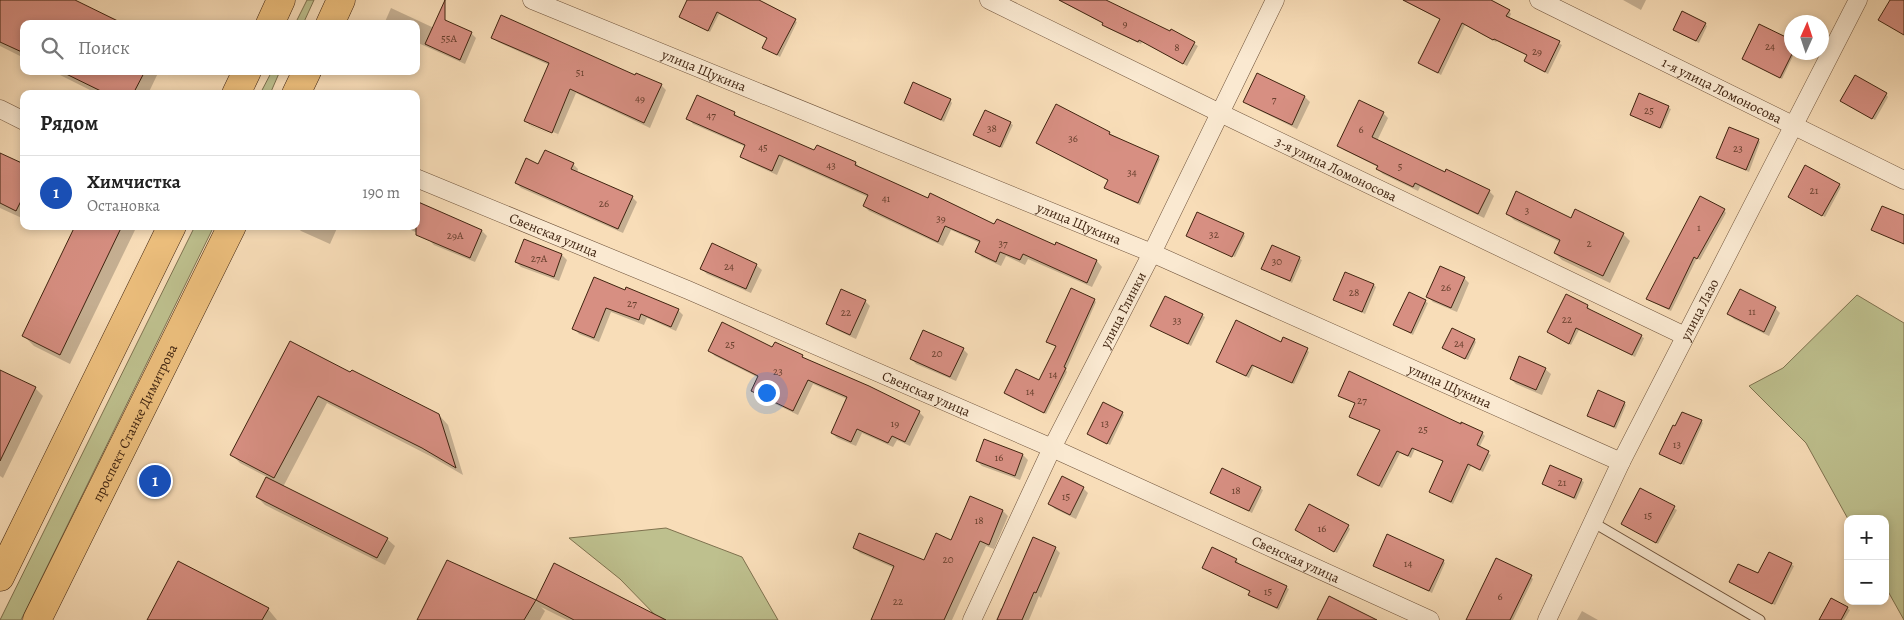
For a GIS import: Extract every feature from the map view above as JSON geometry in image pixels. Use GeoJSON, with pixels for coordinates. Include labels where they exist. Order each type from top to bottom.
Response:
{"type":"FeatureCollection","features":[{"type":"Feature","properties":{"kind":"main road"},"geometry":{"type":"LineString","coordinates":[[272,20],[282,0]]}},
{"type":"Feature","properties":{"kind":"main road"},"geometry":{"type":"LineString","coordinates":[[332,20],[342,0]]}},
{"type":"Feature","properties":{"kind":"main road"},"geometry":{"type":"LineString","coordinates":[[238,90],[245,75]]}},
{"type":"Feature","properties":{"kind":"main road"},"geometry":{"type":"LineString","coordinates":[[298,90],[305,75]]}},
{"type":"Feature","properties":{"kind":"main road"},"geometry":{"type":"LineString","coordinates":[[0,578],[170,230]]}},
{"type":"Feature","properties":{"kind":"main road","name":"проспект Станке Димитрова"},"geometry":{"type":"LineString","coordinates":[[37,620],[230,230]]}},
{"type":"Feature","properties":{"kind":"street","name":"улица Щукина"},"geometry":{"type":"LineString","coordinates":[[532,0],[1152,254],[1621,462]]}},
{"type":"Feature","properties":{"kind":"street","name":"3-я улица Ломоносова"},"geometry":{"type":"LineString","coordinates":[[989,0],[1685,336]]}},
{"type":"Feature","properties":{"kind":"street","name":"улица Глинки"},"geometry":{"type":"LineString","coordinates":[[972,620],[1052,448],[1152,254],[1275,0]]}},
{"type":"Feature","properties":{"kind":"street","name":"1-я улица Ломоносова"},"geometry":{"type":"LineString","coordinates":[[1539,0],[1904,180]]}},
{"type":"Feature","properties":{"kind":"street","name":"улица Лазо"},"geometry":{"type":"LineString","coordinates":[[1547,620],[1621,462],[1858,0]]}},
{"type":"Feature","properties":{"kind":"street"},"geometry":{"type":"LineString","coordinates":[[0,109],[20,119]]}},
{"type":"Feature","properties":{"kind":"street","name":"Свенская улица"},"geometry":{"type":"LineString","coordinates":[[420,180],[688,290],[1052,448],[1430,620]]}},
{"type":"Feature","properties":{"kind":"lane"},"geometry":{"type":"LineString","coordinates":[[1594,523],[1760,620]]}},
{"type":"Feature","properties":{"kind":"green space"},"geometry":{"type":"Polygon","coordinates":[[[307,0],[314,0],[305,20],[297,20],[307,0]]]}},
{"type":"Feature","properties":{"kind":"green space"},"geometry":{"type":"Polygon","coordinates":[[[270,75],[278,75],[272,90],[262,90],[270,75]]]}},
{"type":"Feature","properties":{"kind":"green space"},"geometry":{"type":"Polygon","coordinates":[[[193,230],[212,230],[21,620],[0,620],[193,230]]]}},
{"type":"Feature","properties":{"kind":"green space"},"geometry":{"type":"Polygon","coordinates":[[[1857,295],[1904,323],[1904,620],[1889,593],[1889,515],[1846,515],[1806,443],[1749,386],[1783,368],[1857,295]]]}},
{"type":"Feature","properties":{"kind":"green space"},"geometry":{"type":"Polygon","coordinates":[[[666,528],[742,557],[778,620],[660,620],[620,579],[569,538],[666,528]]]}},
{"type":"Feature","properties":{"kind":"building"},"geometry":{"type":"Polygon","coordinates":[[[0,0],[75,0],[116,20],[20,20],[20,51],[0,42],[0,0]]]}},
{"type":"Feature","properties":{"kind":"building"},"geometry":{"type":"Polygon","coordinates":[[[445,0],[445,20],[472,32],[460,60],[425,44],[445,0]]]}},
{"type":"Feature","properties":{"kind":"building"},"geometry":{"type":"Polygon","coordinates":[[[687,0],[759,0],[796,19],[777,55],[762,48],[767,38],[717,12],[708,31],[679,17],[687,0]]]}},
{"type":"Feature","properties":{"kind":"building"},"geometry":{"type":"Polygon","coordinates":[[[1059,0],[1106,0],[1170,31],[1171,29],[1195,42],[1183,64],[1139,40],[1138,42],[1102,25],[1103,23],[1059,0]]]}},
{"type":"Feature","properties":{"kind":"building"},"geometry":{"type":"Polygon","coordinates":[[[1403,0],[1491,0],[1510,10],[1506,16],[1560,41],[1545,72],[1524,61],[1527,55],[1493,40],[1462,23],[1438,73],[1418,63],[1440,19],[1403,0]]]}},
{"type":"Feature","properties":{"kind":"building"},"geometry":{"type":"Polygon","coordinates":[[[1890,0],[1904,0],[1904,35],[1878,20],[1890,0]]]}},
{"type":"Feature","properties":{"kind":"building"},"geometry":{"type":"Polygon","coordinates":[[[1682,11],[1706,23],[1696,41],[1673,30],[1682,11]]]}},
{"type":"Feature","properties":{"kind":"building"},"geometry":{"type":"Polygon","coordinates":[[[501,15],[635,75],[636,73],[662,84],[644,123],[570,89],[552,133],[524,121],[549,63],[491,38],[501,15]]]}},
{"type":"Feature","properties":{"kind":"building"},"geometry":{"type":"Polygon","coordinates":[[[1759,24],[1784,36],[1784,60],[1789,60],[1780,78],[1742,59],[1759,24]]]}},
{"type":"Feature","properties":{"kind":"building"},"geometry":{"type":"Polygon","coordinates":[[[1257,73],[1305,96],[1292,125],[1243,102],[1257,73]]]}},
{"type":"Feature","properties":{"kind":"building"},"geometry":{"type":"Polygon","coordinates":[[[68,75],[143,75],[135,90],[99,90],[68,75]]]}},
{"type":"Feature","properties":{"kind":"building"},"geometry":{"type":"Polygon","coordinates":[[[1855,75],[1887,93],[1872,119],[1840,101],[1855,75]]]}},
{"type":"Feature","properties":{"kind":"building"},"geometry":{"type":"Polygon","coordinates":[[[913,82],[951,99],[941,120],[904,103],[913,82]]]}},
{"type":"Feature","properties":{"kind":"building"},"geometry":{"type":"Polygon","coordinates":[[[1639,93],[1669,106],[1660,128],[1630,115],[1639,93]]]}},
{"type":"Feature","properties":{"kind":"building"},"geometry":{"type":"Polygon","coordinates":[[[697,95],[735,112],[734,115],[814,150],[817,145],[856,162],[855,165],[928,198],[930,193],[994,224],[997,219],[1055,245],[1056,242],[1097,260],[1087,283],[1023,254],[1020,260],[1000,252],[996,262],[975,252],[980,241],[945,226],[938,242],[863,206],[868,195],[779,155],[772,171],[740,157],[745,145],[686,119],[697,95]]]}},
{"type":"Feature","properties":{"kind":"building"},"geometry":{"type":"Polygon","coordinates":[[[1359,100],[1384,112],[1372,137],[1445,172],[1446,169],[1490,190],[1478,214],[1415,183],[1413,187],[1376,169],[1378,166],[1337,146],[1359,100]]]}},
{"type":"Feature","properties":{"kind":"building"},"geometry":{"type":"Polygon","coordinates":[[[1056,104],[1110,132],[1109,134],[1159,156],[1138,203],[1104,188],[1108,180],[1036,143],[1056,104]]]}},
{"type":"Feature","properties":{"kind":"building"},"geometry":{"type":"Polygon","coordinates":[[[985,110],[1011,122],[1000,147],[973,135],[985,110]]]}},
{"type":"Feature","properties":{"kind":"building"},"geometry":{"type":"Polygon","coordinates":[[[1729,127],[1759,139],[1746,170],[1716,158],[1729,127]]]}},
{"type":"Feature","properties":{"kind":"building"},"geometry":{"type":"Polygon","coordinates":[[[545,150],[574,163],[571,169],[633,196],[618,229],[515,183],[526,158],[538,164],[545,150]]]}},
{"type":"Feature","properties":{"kind":"building"},"geometry":{"type":"Polygon","coordinates":[[[0,153],[20,162],[20,203],[16,211],[0,203],[0,153]]]}},
{"type":"Feature","properties":{"kind":"building"},"geometry":{"type":"Polygon","coordinates":[[[1805,165],[1840,184],[1822,216],[1788,197],[1805,165]]]}},
{"type":"Feature","properties":{"kind":"building"},"geometry":{"type":"Polygon","coordinates":[[[1516,191],[1571,218],[1575,209],[1624,233],[1603,276],[1554,253],[1560,240],[1506,214],[1516,191]]]}},
{"type":"Feature","properties":{"kind":"building"},"geometry":{"type":"Polygon","coordinates":[[[1700,196],[1725,209],[1697,259],[1694,257],[1669,309],[1646,299],[1700,196]]]}},
{"type":"Feature","properties":{"kind":"building"},"geometry":{"type":"Polygon","coordinates":[[[420,203],[482,230],[470,258],[416,235],[416,230],[420,230],[420,203]]]}},
{"type":"Feature","properties":{"kind":"building"},"geometry":{"type":"Polygon","coordinates":[[[1882,206],[1904,215],[1904,244],[1871,230],[1882,206]]]}},
{"type":"Feature","properties":{"kind":"building"},"geometry":{"type":"Polygon","coordinates":[[[1197,212],[1244,233],[1232,257],[1186,236],[1197,212]]]}},
{"type":"Feature","properties":{"kind":"building"},"geometry":{"type":"Polygon","coordinates":[[[73,230],[120,230],[60,355],[22,336],[73,230]]]}},
{"type":"Feature","properties":{"kind":"building"},"geometry":{"type":"Polygon","coordinates":[[[524,239],[562,254],[554,277],[515,262],[524,239]]]}},
{"type":"Feature","properties":{"kind":"building"},"geometry":{"type":"Polygon","coordinates":[[[712,243],[757,264],[746,289],[700,269],[712,243]]]}},
{"type":"Feature","properties":{"kind":"building"},"geometry":{"type":"Polygon","coordinates":[[[1272,245],[1300,257],[1290,281],[1261,269],[1272,245]]]}},
{"type":"Feature","properties":{"kind":"building"},"geometry":{"type":"Polygon","coordinates":[[[1440,266],[1465,277],[1451,308],[1426,297],[1440,266]]]}},
{"type":"Feature","properties":{"kind":"building"},"geometry":{"type":"Polygon","coordinates":[[[1345,272],[1374,284],[1362,312],[1333,300],[1345,272]]]}},
{"type":"Feature","properties":{"kind":"building"},"geometry":{"type":"Polygon","coordinates":[[[594,277],[625,290],[626,287],[679,309],[671,327],[641,314],[639,320],[606,308],[594,338],[572,329],[594,277]]]}},
{"type":"Feature","properties":{"kind":"building"},"geometry":{"type":"Polygon","coordinates":[[[1071,288],[1095,299],[1064,367],[1066,368],[1044,413],[1004,393],[1016,369],[1039,380],[1056,346],[1046,342],[1071,288]]]}},
{"type":"Feature","properties":{"kind":"building"},"geometry":{"type":"Polygon","coordinates":[[[841,289],[866,300],[850,335],[826,324],[841,289]]]}},
{"type":"Feature","properties":{"kind":"building"},"geometry":{"type":"Polygon","coordinates":[[[1740,289],[1776,307],[1764,332],[1727,314],[1740,289]]]}},
{"type":"Feature","properties":{"kind":"building"},"geometry":{"type":"Polygon","coordinates":[[[1409,292],[1426,300],[1411,333],[1393,325],[1409,292]]]}},
{"type":"Feature","properties":{"kind":"building"},"geometry":{"type":"Polygon","coordinates":[[[1566,294],[1588,305],[1587,308],[1642,335],[1632,355],[1576,328],[1569,344],[1547,332],[1566,294]]]}},
{"type":"Feature","properties":{"kind":"building"},"geometry":{"type":"Polygon","coordinates":[[[1165,296],[1203,314],[1188,344],[1150,326],[1165,296]]]}},
{"type":"Feature","properties":{"kind":"building"},"geometry":{"type":"Polygon","coordinates":[[[1236,320],[1281,342],[1283,337],[1308,348],[1292,383],[1252,365],[1246,376],[1216,362],[1236,320]]]}},
{"type":"Feature","properties":{"kind":"building"},"geometry":{"type":"Polygon","coordinates":[[[722,322],[772,347],[775,342],[803,355],[802,357],[869,386],[920,411],[905,442],[892,436],[888,443],[857,429],[851,442],[831,433],[847,397],[808,380],[793,411],[751,391],[758,376],[708,351],[722,322]]]}},
{"type":"Feature","properties":{"kind":"building"},"geometry":{"type":"Polygon","coordinates":[[[1452,328],[1475,339],[1465,359],[1442,348],[1452,328]]]}},
{"type":"Feature","properties":{"kind":"building"},"geometry":{"type":"Polygon","coordinates":[[[923,330],[964,348],[950,377],[910,359],[923,330]]]}},
{"type":"Feature","properties":{"kind":"building"},"geometry":{"type":"Polygon","coordinates":[[[290,341],[439,414],[456,468],[422,448],[318,396],[274,478],[230,455],[290,341]]]}},
{"type":"Feature","properties":{"kind":"building"},"geometry":{"type":"Polygon","coordinates":[[[1519,356],[1546,368],[1536,390],[1510,379],[1519,356]]]}},
{"type":"Feature","properties":{"kind":"building"},"geometry":{"type":"Polygon","coordinates":[[[0,370],[36,387],[0,461],[0,370]]]}},
{"type":"Feature","properties":{"kind":"building"},"geometry":{"type":"Polygon","coordinates":[[[1349,371],[1461,424],[1461,422],[1483,432],[1477,445],[1489,451],[1480,470],[1468,464],[1451,502],[1429,492],[1443,461],[1412,448],[1408,456],[1397,451],[1379,486],[1357,475],[1380,430],[1349,417],[1355,403],[1338,396],[1349,371]]]}},
{"type":"Feature","properties":{"kind":"building"},"geometry":{"type":"Polygon","coordinates":[[[1598,390],[1625,402],[1614,427],[1587,416],[1598,390]]]}},
{"type":"Feature","properties":{"kind":"building"},"geometry":{"type":"Polygon","coordinates":[[[1103,402],[1123,412],[1107,444],[1087,434],[1103,402]]]}},
{"type":"Feature","properties":{"kind":"building"},"geometry":{"type":"Polygon","coordinates":[[[1682,412],[1702,420],[1681,464],[1659,454],[1673,425],[1675,426],[1682,412]]]}},
{"type":"Feature","properties":{"kind":"building"},"geometry":{"type":"Polygon","coordinates":[[[984,439],[1023,454],[1015,476],[976,461],[984,439]]]}},
{"type":"Feature","properties":{"kind":"building"},"geometry":{"type":"Polygon","coordinates":[[[1550,465],[1582,479],[1574,498],[1542,484],[1550,465]]]}},
{"type":"Feature","properties":{"kind":"building"},"geometry":{"type":"Polygon","coordinates":[[[1222,468],[1261,487],[1249,511],[1210,493],[1222,468]]]}},
{"type":"Feature","properties":{"kind":"building"},"geometry":{"type":"Polygon","coordinates":[[[1062,476],[1084,487],[1070,515],[1048,504],[1062,476]]]}},
{"type":"Feature","properties":{"kind":"building"},"geometry":{"type":"Polygon","coordinates":[[[266,477],[388,538],[377,558],[256,497],[266,477]]]}},
{"type":"Feature","properties":{"kind":"building"},"geometry":{"type":"Polygon","coordinates":[[[1640,488],[1675,506],[1656,543],[1621,524],[1640,488]]]}},
{"type":"Feature","properties":{"kind":"building"},"geometry":{"type":"Polygon","coordinates":[[[970,496],[1003,510],[989,545],[980,541],[944,620],[871,620],[894,566],[853,548],[859,533],[924,560],[936,533],[951,540],[970,496]]]}},
{"type":"Feature","properties":{"kind":"building"},"geometry":{"type":"Polygon","coordinates":[[[1309,504],[1349,525],[1334,552],[1295,530],[1309,504]]]}},
{"type":"Feature","properties":{"kind":"building"},"geometry":{"type":"Polygon","coordinates":[[[1387,534],[1444,560],[1429,591],[1373,566],[1387,534]]]}},
{"type":"Feature","properties":{"kind":"building"},"geometry":{"type":"Polygon","coordinates":[[[1033,537],[1056,547],[1022,620],[997,620],[1033,537]]]}},
{"type":"Feature","properties":{"kind":"building"},"geometry":{"type":"Polygon","coordinates":[[[1212,547],[1237,559],[1235,562],[1287,586],[1277,608],[1248,595],[1250,591],[1202,568],[1212,547]]]}},
{"type":"Feature","properties":{"kind":"building"},"geometry":{"type":"Polygon","coordinates":[[[1769,552],[1792,563],[1772,604],[1729,582],[1738,564],[1758,573],[1769,552]]]}},
{"type":"Feature","properties":{"kind":"building"},"geometry":{"type":"Polygon","coordinates":[[[1496,558],[1532,575],[1510,620],[1466,620],[1496,558]]]}},
{"type":"Feature","properties":{"kind":"building"},"geometry":{"type":"Polygon","coordinates":[[[447,560],[536,600],[524,620],[417,620],[447,560]]]}},
{"type":"Feature","properties":{"kind":"building"},"geometry":{"type":"Polygon","coordinates":[[[178,561],[269,608],[262,620],[147,620],[178,561]]]}},
{"type":"Feature","properties":{"kind":"building"},"geometry":{"type":"Polygon","coordinates":[[[554,563],[666,620],[574,620],[536,600],[554,563]]]}},
{"type":"Feature","properties":{"kind":"building"},"geometry":{"type":"Polygon","coordinates":[[[1329,596],[1377,620],[1317,620],[1329,596]]]}},
{"type":"Feature","properties":{"kind":"building"},"geometry":{"type":"Polygon","coordinates":[[[1831,598],[1848,607],[1841,620],[1819,620],[1831,598]]]}},
{"type":"Feature","properties":{"kind":"place","name":"Химчистка"},"geometry":{"type":"Point","coordinates":[155,481]}}]}
